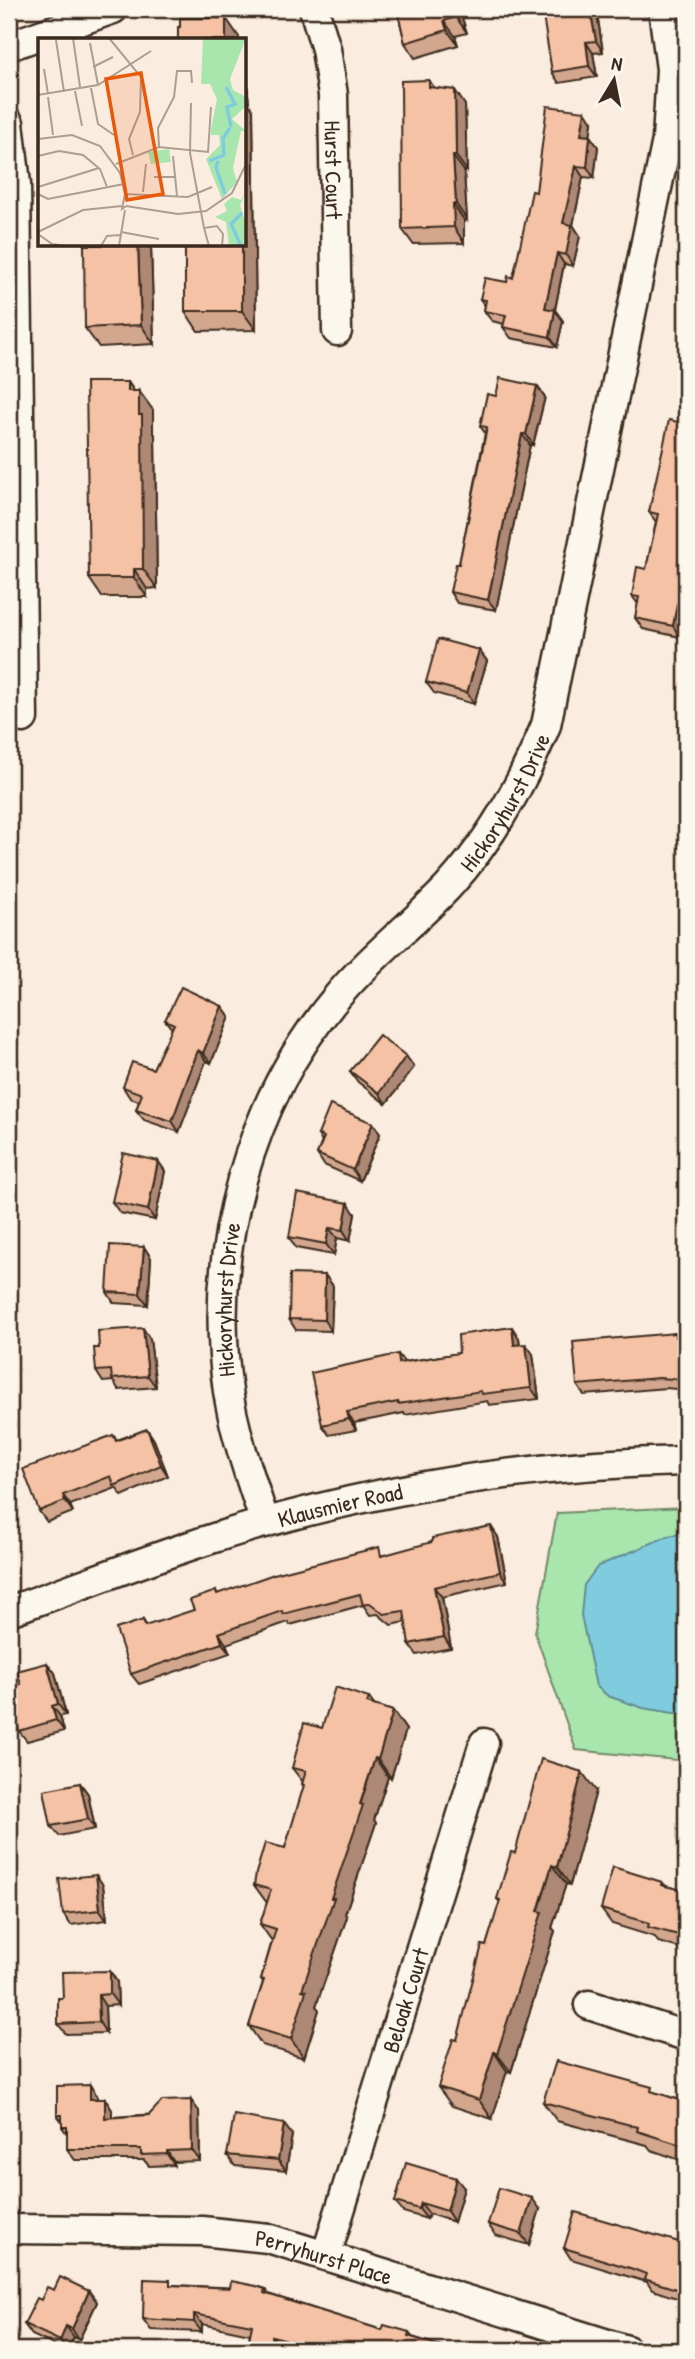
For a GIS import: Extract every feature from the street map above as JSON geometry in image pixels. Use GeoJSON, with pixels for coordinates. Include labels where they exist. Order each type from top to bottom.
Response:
{"type":"FeatureCollection","features":[{"type":"Feature","properties":{"kind":"street"},"geometry":{"type":"LineString","coordinates":[[9,46],[113,9]]}},
{"type":"Feature","properties":{"kind":"street","name":"Hurst Court"},"geometry":{"type":"LineString","coordinates":[[314,9],[326,49],[333,95],[337,331]]}},
{"type":"Feature","properties":{"kind":"street","name":"Hickoryhurst Drive"},"geometry":{"type":"LineString","coordinates":[[265,1523],[239,1437],[223,1352],[225,1276],[236,1203],[267,1110],[294,1057],[342,991],[470,862],[506,809],[546,725],[662,172],[671,107],[671,69],[663,9]]}},
{"type":"Feature","properties":{"kind":"street"},"geometry":{"type":"LineString","coordinates":[[9,123],[16,184],[23,718]]}},
{"type":"Feature","properties":{"kind":"street","name":"Klausmier Road"},"geometry":{"type":"LineString","coordinates":[[9,1611],[214,1538],[338,1504],[473,1478],[593,1464],[686,1461]]}},
{"type":"Feature","properties":{"kind":"street","name":"Beloak Court"},"geometry":{"type":"LineString","coordinates":[[326,2256],[484,1743]]}},
{"type":"Feature","properties":{"kind":"street"},"geometry":{"type":"LineString","coordinates":[[589,2005],[686,2036]]}},
{"type":"Feature","properties":{"kind":"street","name":"Perryhurst Place"},"geometry":{"type":"LineString","coordinates":[[9,2230],[237,2233],[268,2238],[627,2350]]}},
{"type":"Feature","properties":{"kind":"green space"},"geometry":{"type":"Polygon","coordinates":[[[686,1507],[686,1761],[576,1750],[535,1633],[557,1513],[686,1507]]]}},
{"type":"Feature","properties":{"kind":"water"},"geometry":{"type":"Polygon","coordinates":[[[686,1533],[686,1715],[643,1708],[608,1696],[596,1686],[581,1615],[584,1585],[598,1566],[668,1536],[686,1533]]]}},
{"type":"Feature","properties":{"kind":"building"},"geometry":{"type":"Polygon","coordinates":[[[397,9],[453,9],[456,17],[444,21],[447,30],[405,43],[397,9]]]}},
{"type":"Feature","properties":{"kind":"building"},"geometry":{"type":"Polygon","coordinates":[[[590,9],[596,41],[586,42],[589,66],[552,72],[543,16],[590,9]]]}},
{"type":"Feature","properties":{"kind":"building"},"geometry":{"type":"Polygon","coordinates":[[[180,18],[226,18],[226,38],[178,38],[180,18]]]}},
{"type":"Feature","properties":{"kind":"building"},"geometry":{"type":"Polygon","coordinates":[[[429,80],[429,87],[455,90],[454,227],[402,229],[401,81],[429,80]]]}},
{"type":"Feature","properties":{"kind":"building"},"geometry":{"type":"Polygon","coordinates":[[[547,106],[585,111],[581,135],[590,136],[587,167],[576,166],[563,223],[572,225],[566,255],[557,253],[545,308],[555,310],[550,337],[503,327],[506,315],[484,311],[486,300],[480,299],[485,278],[507,282],[508,276],[513,278],[532,191],[536,192],[547,106]]]}},
{"type":"Feature","properties":{"kind":"building"},"geometry":{"type":"Polygon","coordinates":[[[84,247],[138,247],[141,325],[85,328],[84,247]]]}},
{"type":"Feature","properties":{"kind":"building"},"geometry":{"type":"Polygon","coordinates":[[[185,247],[242,247],[242,311],[185,311],[185,247]]]}},
{"type":"Feature","properties":{"kind":"building"},"geometry":{"type":"Polygon","coordinates":[[[500,378],[537,386],[526,434],[522,434],[488,600],[450,592],[456,564],[459,564],[487,427],[480,426],[487,394],[496,396],[500,378]]]}},
{"type":"Feature","properties":{"kind":"building"},"geometry":{"type":"Polygon","coordinates":[[[86,382],[128,382],[128,391],[139,391],[139,415],[142,415],[143,569],[134,569],[134,578],[89,578],[86,382]]]}},
{"type":"Feature","properties":{"kind":"building"},"geometry":{"type":"Polygon","coordinates":[[[683,400],[686,401],[686,563],[683,576],[686,577],[686,597],[685,606],[677,604],[673,626],[635,618],[639,597],[632,596],[637,567],[646,569],[658,514],[649,512],[669,420],[678,422],[683,400]]]}},
{"type":"Feature","properties":{"kind":"building"},"geometry":{"type":"Polygon","coordinates":[[[438,639],[479,650],[467,693],[426,682],[438,639]]]}},
{"type":"Feature","properties":{"kind":"building"},"geometry":{"type":"Polygon","coordinates":[[[181,987],[222,1006],[203,1053],[198,1050],[172,1121],[136,1110],[142,1094],[123,1087],[132,1062],[153,1069],[174,1024],[165,1020],[181,987]]]}},
{"type":"Feature","properties":{"kind":"building"},"geometry":{"type":"Polygon","coordinates":[[[379,1035],[406,1056],[379,1093],[350,1071],[379,1035]]]}},
{"type":"Feature","properties":{"kind":"building"},"geometry":{"type":"Polygon","coordinates":[[[330,1105],[373,1123],[353,1170],[317,1154],[324,1137],[318,1135],[330,1105]]]}},
{"type":"Feature","properties":{"kind":"building"},"geometry":{"type":"Polygon","coordinates":[[[123,1153],[158,1161],[148,1210],[112,1202],[123,1153]]]}},
{"type":"Feature","properties":{"kind":"building"},"geometry":{"type":"Polygon","coordinates":[[[297,1193],[348,1203],[343,1230],[329,1228],[326,1244],[289,1237],[297,1193]]]}},
{"type":"Feature","properties":{"kind":"building"},"geometry":{"type":"Polygon","coordinates":[[[686,1239],[686,1268],[683,1268],[686,1239]]]}},
{"type":"Feature","properties":{"kind":"building"},"geometry":{"type":"Polygon","coordinates":[[[110,1245],[144,1247],[140,1294],[107,1292],[110,1245]]]}},
{"type":"Feature","properties":{"kind":"building"},"geometry":{"type":"Polygon","coordinates":[[[290,1274],[325,1275],[324,1320],[289,1319],[290,1274]]]}},
{"type":"Feature","properties":{"kind":"building"},"geometry":{"type":"Polygon","coordinates":[[[512,1327],[514,1345],[526,1344],[531,1388],[482,1394],[481,1391],[398,1402],[347,1412],[349,1419],[322,1425],[311,1373],[398,1354],[399,1363],[459,1353],[458,1335],[512,1327]]]}},
{"type":"Feature","properties":{"kind":"building"},"geometry":{"type":"Polygon","coordinates":[[[143,1328],[148,1376],[112,1379],[111,1370],[96,1371],[94,1348],[99,1348],[98,1331],[143,1328]]]}},
{"type":"Feature","properties":{"kind":"building"},"geometry":{"type":"Polygon","coordinates":[[[675,1333],[675,1337],[686,1337],[686,1380],[659,1378],[577,1385],[573,1342],[675,1333]]]}},
{"type":"Feature","properties":{"kind":"building"},"geometry":{"type":"Polygon","coordinates":[[[147,1429],[161,1465],[114,1486],[111,1476],[63,1495],[65,1501],[39,1511],[23,1469],[113,1435],[116,1441],[147,1429]]]}},
{"type":"Feature","properties":{"kind":"building"},"geometry":{"type":"Polygon","coordinates":[[[491,1526],[500,1572],[434,1587],[444,1637],[409,1644],[404,1611],[384,1614],[370,1603],[363,1605],[360,1594],[283,1614],[282,1611],[219,1633],[222,1643],[131,1674],[116,1629],[143,1620],[145,1626],[194,1610],[190,1600],[216,1591],[217,1594],[274,1574],[379,1547],[381,1556],[432,1542],[432,1538],[491,1526]]]}},
{"type":"Feature","properties":{"kind":"building"},"geometry":{"type":"Polygon","coordinates":[[[47,1663],[58,1704],[52,1706],[56,1720],[19,1731],[11,1687],[21,1684],[17,1671],[47,1663]]]}},
{"type":"Feature","properties":{"kind":"building"},"geometry":{"type":"Polygon","coordinates":[[[335,1687],[369,1698],[367,1703],[393,1711],[378,1759],[375,1758],[360,1804],[363,1805],[331,1898],[334,1898],[302,1990],[306,1991],[291,2039],[249,2026],[264,1980],[261,1979],[276,1929],[260,1924],[271,1890],[254,1885],[265,1843],[285,1848],[304,1785],[302,1784],[306,1771],[292,1768],[304,1723],[322,1728],[335,1687]]]}},
{"type":"Feature","properties":{"kind":"building"},"geometry":{"type":"Polygon","coordinates":[[[541,1759],[582,1772],[557,1867],[552,1865],[538,1911],[542,1912],[497,2054],[494,2052],[479,2100],[438,2087],[453,2039],[457,2040],[482,1945],[486,1946],[500,1900],[497,1899],[511,1852],[515,1853],[541,1759]]]}},
{"type":"Feature","properties":{"kind":"building"},"geometry":{"type":"Polygon","coordinates":[[[80,1783],[88,1819],[51,1826],[44,1790],[80,1783]]]}},
{"type":"Feature","properties":{"kind":"building"},"geometry":{"type":"Polygon","coordinates":[[[613,1867],[662,1882],[661,1885],[686,1891],[686,1937],[648,1927],[649,1923],[601,1909],[613,1867]]]}},
{"type":"Feature","properties":{"kind":"building"},"geometry":{"type":"Polygon","coordinates":[[[96,1875],[100,1910],[63,1914],[59,1879],[96,1875]]]}},
{"type":"Feature","properties":{"kind":"building"},"geometry":{"type":"Polygon","coordinates":[[[110,1971],[110,1994],[98,1995],[99,2022],[58,2024],[58,1998],[63,1998],[62,1972],[110,1971]]]}},
{"type":"Feature","properties":{"kind":"building"},"geometry":{"type":"Polygon","coordinates":[[[556,2061],[652,2087],[651,2091],[686,2102],[684,2146],[637,2131],[638,2127],[543,2102],[556,2061]]]}},
{"type":"Feature","properties":{"kind":"building"},"geometry":{"type":"Polygon","coordinates":[[[90,2085],[90,2099],[105,2099],[105,2118],[149,2115],[162,2101],[191,2100],[192,2150],[141,2155],[141,2149],[67,2149],[67,2127],[62,2127],[62,2115],[57,2115],[57,2086],[90,2085]]]}},
{"type":"Feature","properties":{"kind":"building"},"geometry":{"type":"Polygon","coordinates":[[[234,2115],[284,2124],[278,2160],[227,2155],[234,2115]]]}},
{"type":"Feature","properties":{"kind":"building"},"geometry":{"type":"Polygon","coordinates":[[[406,2163],[456,2178],[447,2211],[421,2203],[419,2209],[395,2202],[406,2163]]]}},
{"type":"Feature","properties":{"kind":"building"},"geometry":{"type":"Polygon","coordinates":[[[499,2188],[532,2198],[521,2234],[488,2224],[499,2188]]]}},
{"type":"Feature","properties":{"kind":"building"},"geometry":{"type":"Polygon","coordinates":[[[575,2212],[686,2244],[686,2292],[644,2279],[646,2274],[633,2269],[564,2248],[575,2212]]]}},
{"type":"Feature","properties":{"kind":"building"},"geometry":{"type":"Polygon","coordinates":[[[60,2277],[89,2291],[72,2329],[66,2326],[60,2341],[24,2324],[37,2298],[41,2300],[47,2287],[54,2290],[60,2277]]]}},
{"type":"Feature","properties":{"kind":"building"},"geometry":{"type":"Polygon","coordinates":[[[144,2279],[170,2280],[170,2285],[230,2288],[231,2281],[256,2286],[265,2289],[264,2293],[382,2330],[384,2325],[409,2332],[408,2336],[454,2350],[327,2350],[272,2336],[270,2344],[249,2340],[252,2325],[194,2314],[194,2322],[143,2319],[144,2279]]]}}]}
